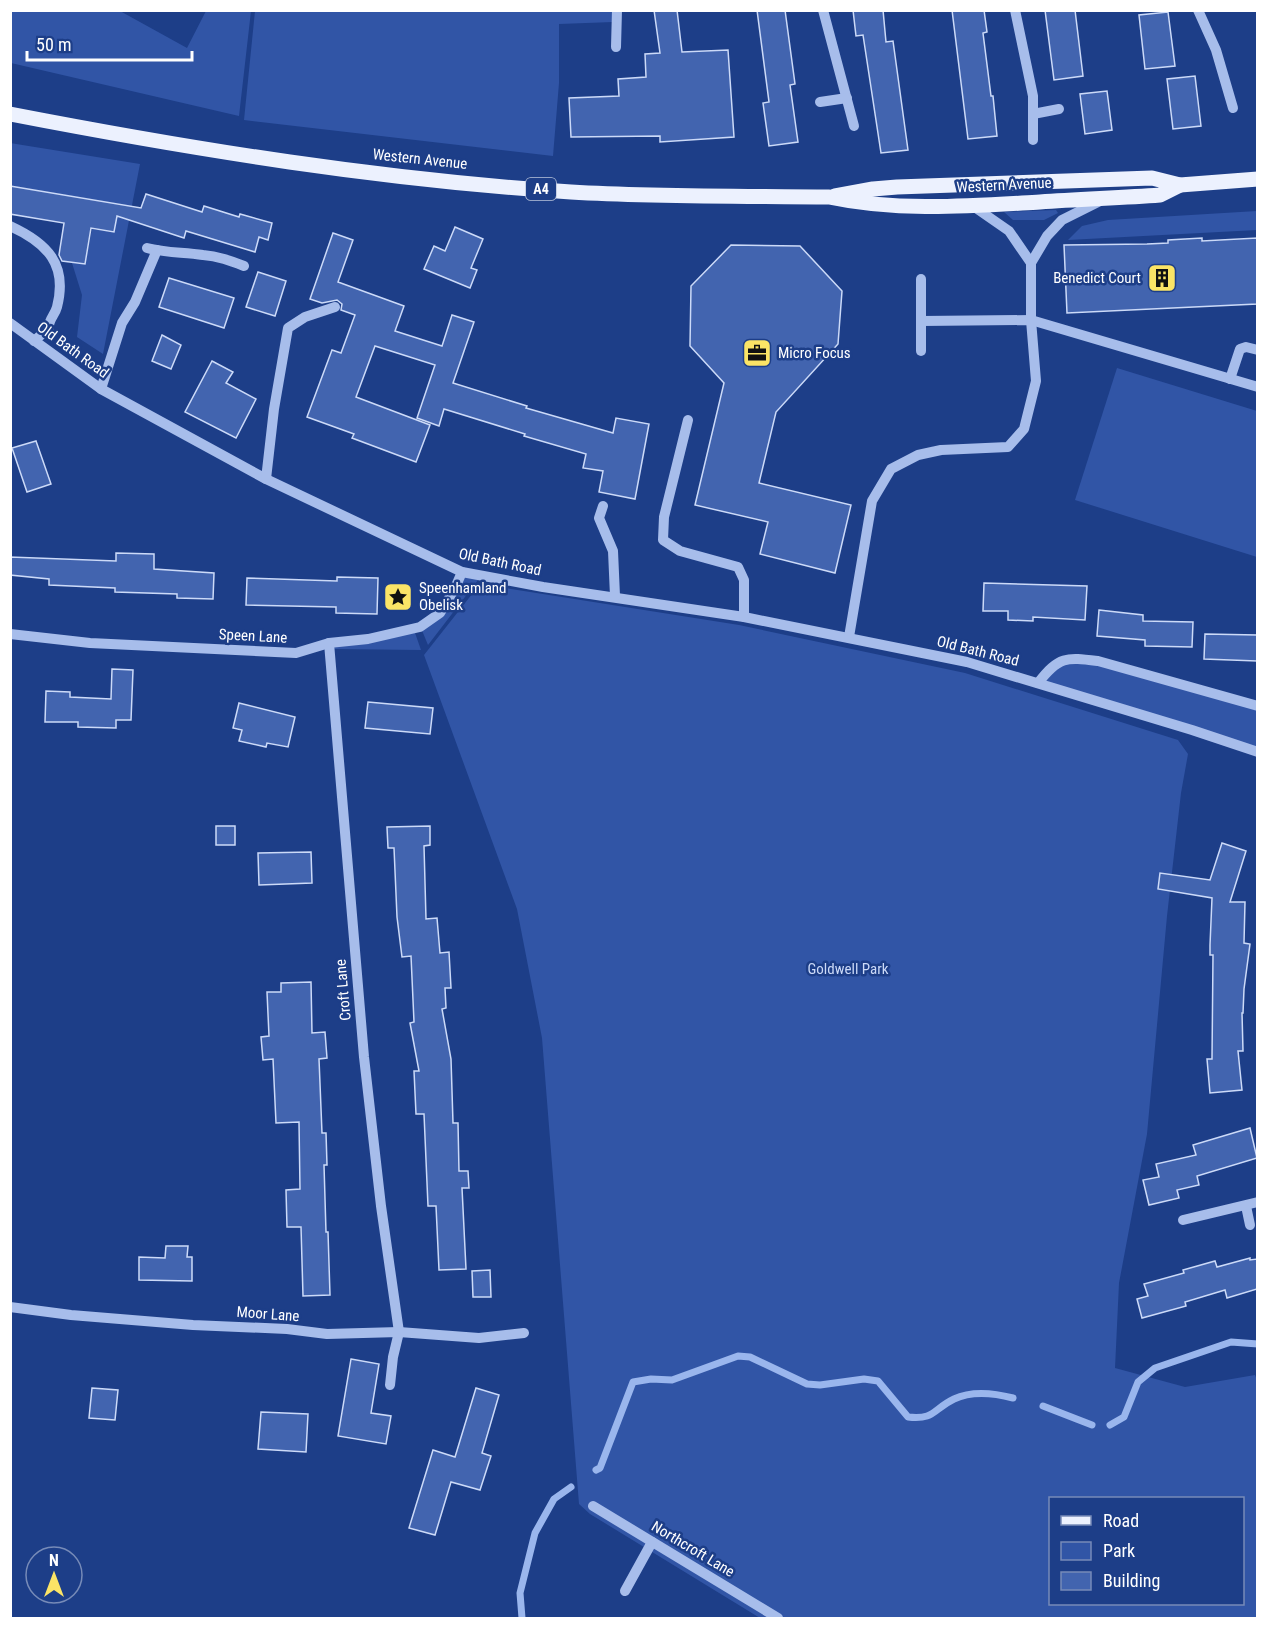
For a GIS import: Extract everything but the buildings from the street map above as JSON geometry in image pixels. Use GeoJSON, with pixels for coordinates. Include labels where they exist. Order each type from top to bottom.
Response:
{"type":"FeatureCollection","features":[{"type":"Feature","properties":{"kind":"main road","name":"Western Avenue"},"geometry":{"type":"LineString","coordinates":[[10,114],[285,162],[409,177],[573,192],[829,197],[887,207],[973,206],[1160,195],[1180,185]]}},
{"type":"Feature","properties":{"kind":"main road","name":"Western Avenue"},"geometry":{"type":"LineString","coordinates":[[829,197],[897,187],[1152,178],[1180,185],[1257,179]]}},
{"type":"Feature","properties":{"kind":"street"},"geometry":{"type":"LineString","coordinates":[[615,47],[617,10]]}},
{"type":"Feature","properties":{"kind":"street"},"geometry":{"type":"LineString","coordinates":[[823,10],[854,126]]}},
{"type":"Feature","properties":{"kind":"street"},"geometry":{"type":"LineString","coordinates":[[1014,10],[1033,96],[1033,140]]}},
{"type":"Feature","properties":{"kind":"street"},"geometry":{"type":"LineString","coordinates":[[1198,10],[1216,50],[1233,108]]}},
{"type":"Feature","properties":{"kind":"street"},"geometry":{"type":"LineString","coordinates":[[820,102],[847,98]]}},
{"type":"Feature","properties":{"kind":"street"},"geometry":{"type":"LineString","coordinates":[[1033,114],[1059,110]]}},
{"type":"Feature","properties":{"kind":"street"},"geometry":{"type":"LineString","coordinates":[[849,638],[872,501],[885,477],[891,469],[918,455],[941,450],[1008,447],[1024,429],[1036,381],[1031,320],[1031,263],[1047,237],[1062,220],[1103,199]]}},
{"type":"Feature","properties":{"kind":"street"},"geometry":{"type":"LineString","coordinates":[[973,206],[1009,231],[1031,263]]}},
{"type":"Feature","properties":{"kind":"street"},"geometry":{"type":"LineString","coordinates":[[10,226],[33,237],[50,254],[59,269],[60,294],[57,310],[48,323],[49,328],[34,341]]}},
{"type":"Feature","properties":{"kind":"street"},"geometry":{"type":"LineString","coordinates":[[101,389],[122,322],[135,302],[152,249],[203,254],[244,266]]}},
{"type":"Feature","properties":{"kind":"street"},"geometry":{"type":"LineString","coordinates":[[921,279],[921,351]]}},
{"type":"Feature","properties":{"kind":"street"},"geometry":{"type":"LineString","coordinates":[[266,478],[274,409],[288,328],[304,317],[335,307]]}},
{"type":"Feature","properties":{"kind":"street"},"geometry":{"type":"LineString","coordinates":[[921,321],[1031,320],[1257,387]]}},
{"type":"Feature","properties":{"kind":"street","name":"Old Bath Road"},"geometry":{"type":"LineString","coordinates":[[10,323],[101,389],[266,478],[462,572],[744,617],[967,662],[1257,752]]}},
{"type":"Feature","properties":{"kind":"street"},"geometry":{"type":"LineString","coordinates":[[1230,379],[1240,349],[1245,347],[1257,350]]}},
{"type":"Feature","properties":{"kind":"street"},"geometry":{"type":"LineString","coordinates":[[688,420],[664,517],[663,540],[680,551],[738,567],[744,580],[744,617]]}},
{"type":"Feature","properties":{"kind":"street"},"geometry":{"type":"LineString","coordinates":[[603,506],[600,518],[613,551],[615,596]]}},
{"type":"Feature","properties":{"kind":"street","name":"Speen Lane"},"geometry":{"type":"LineString","coordinates":[[10,634],[90,643],[296,653],[330,643],[368,639],[420,627],[440,613],[462,572]]}},
{"type":"Feature","properties":{"kind":"street","name":"Croft Lane"},"geometry":{"type":"LineString","coordinates":[[330,643],[364,1057],[381,1206],[399,1332]]}},
{"type":"Feature","properties":{"kind":"street"},"geometry":{"type":"LineString","coordinates":[[1038,683],[1060,660],[1098,660],[1257,706]]}},
{"type":"Feature","properties":{"kind":"street"},"geometry":{"type":"LineString","coordinates":[[1183,1220],[1257,1202]]}},
{"type":"Feature","properties":{"kind":"street"},"geometry":{"type":"LineString","coordinates":[[1245,1206],[1250,1226]]}},
{"type":"Feature","properties":{"kind":"street","name":"Moor Lane"},"geometry":{"type":"LineString","coordinates":[[10,1307],[71,1315],[193,1325],[287,1329],[327,1334],[399,1332],[479,1338],[524,1334]]}},
{"type":"Feature","properties":{"kind":"street"},"geometry":{"type":"LineString","coordinates":[[390,1385],[399,1332]]}},
{"type":"Feature","properties":{"kind":"street","name":"Northcroft Lane"},"geometry":{"type":"LineString","coordinates":[[593,1506],[778,1618]]}},
{"type":"Feature","properties":{"kind":"street"},"geometry":{"type":"LineString","coordinates":[[625,1591],[652,1542]]}},
{"type":"Feature","properties":{"kind":"green space"},"geometry":{"type":"Polygon","coordinates":[[[11,10],[120,11],[187,48],[206,11],[251,11],[239,116],[11,63],[11,10]]]}},
{"type":"Feature","properties":{"kind":"green space"},"geometry":{"type":"Polygon","coordinates":[[[255,11],[612,11],[613,22],[559,24],[559,83],[553,156],[244,120],[255,11]]]}},
{"type":"Feature","properties":{"kind":"green space"},"geometry":{"type":"Polygon","coordinates":[[[10,143],[140,164],[103,354],[77,337],[82,295],[72,263],[85,264],[92,229],[114,232],[119,204],[11,186],[10,143]]]}},
{"type":"Feature","properties":{"kind":"green space"},"geometry":{"type":"Polygon","coordinates":[[[1056,210],[1058,213],[1044,220],[1013,220],[1004,212],[1056,210]]]}},
{"type":"Feature","properties":{"kind":"green space"},"geometry":{"type":"Polygon","coordinates":[[[1257,211],[1257,230],[1068,240],[1082,226],[1108,220],[1257,211]]]}},
{"type":"Feature","properties":{"kind":"green space"},"geometry":{"type":"Polygon","coordinates":[[[1117,368],[1257,411],[1257,557],[1075,500],[1117,368]]]}},
{"type":"Feature","properties":{"kind":"green space"},"geometry":{"type":"Polygon","coordinates":[[[463,574],[478,580],[428,645],[421,628],[440,614],[463,574]]]}},
{"type":"Feature","properties":{"kind":"green space","name":"Goldwell Park"},"geometry":{"type":"Polygon","coordinates":[[[480,584],[739,625],[965,673],[1178,740],[1188,754],[1181,793],[1167,916],[1147,1134],[1119,1283],[1115,1368],[1185,1387],[1255,1375],[1258,1383],[1257,1618],[760,1618],[590,1514],[579,1504],[542,1038],[517,909],[424,655],[480,584]]]}},
{"type":"Feature","properties":{"kind":"green space"},"geometry":{"type":"Polygon","coordinates":[[[414,630],[421,650],[334,649],[335,646],[414,630]]]}},
{"type":"Feature","properties":{"kind":"green space"},"geometry":{"type":"Polygon","coordinates":[[[1078,659],[1257,707],[1257,752],[1039,683],[1050,668],[1078,659]]]}},
{"type":"Feature","properties":{"kind":"waterway"},"geometry":{"type":"LineString","coordinates":[[1110,1425],[1124,1417],[1138,1382],[1155,1368],[1231,1342],[1258,1344]]}},
{"type":"Feature","properties":{"kind":"waterway"},"geometry":{"type":"LineString","coordinates":[[596,1470],[600,1468],[633,1382],[651,1379],[672,1380],[738,1356],[750,1357],[807,1384],[820,1385],[864,1379],[878,1381],[908,1417],[924,1417],[954,1399],[969,1394],[991,1394],[1013,1398]]}},
{"type":"Feature","properties":{"kind":"waterway"},"geometry":{"type":"LineString","coordinates":[[1043,1406],[1092,1425]]}},
{"type":"Feature","properties":{"kind":"waterway"},"geometry":{"type":"LineString","coordinates":[[522,1618],[520,1593],[535,1533],[554,1499],[571,1487]]}},
{"type":"Feature","properties":{"kind":"place","name":"Benedict Court"},"geometry":{"type":"Point","coordinates":[1162,278]}},
{"type":"Feature","properties":{"kind":"place","name":"Micro Focus"},"geometry":{"type":"Point","coordinates":[757,353]}},
{"type":"Feature","properties":{"kind":"place","name":"Speenhamland Obelisk"},"geometry":{"type":"Point","coordinates":[398,597]}}]}
